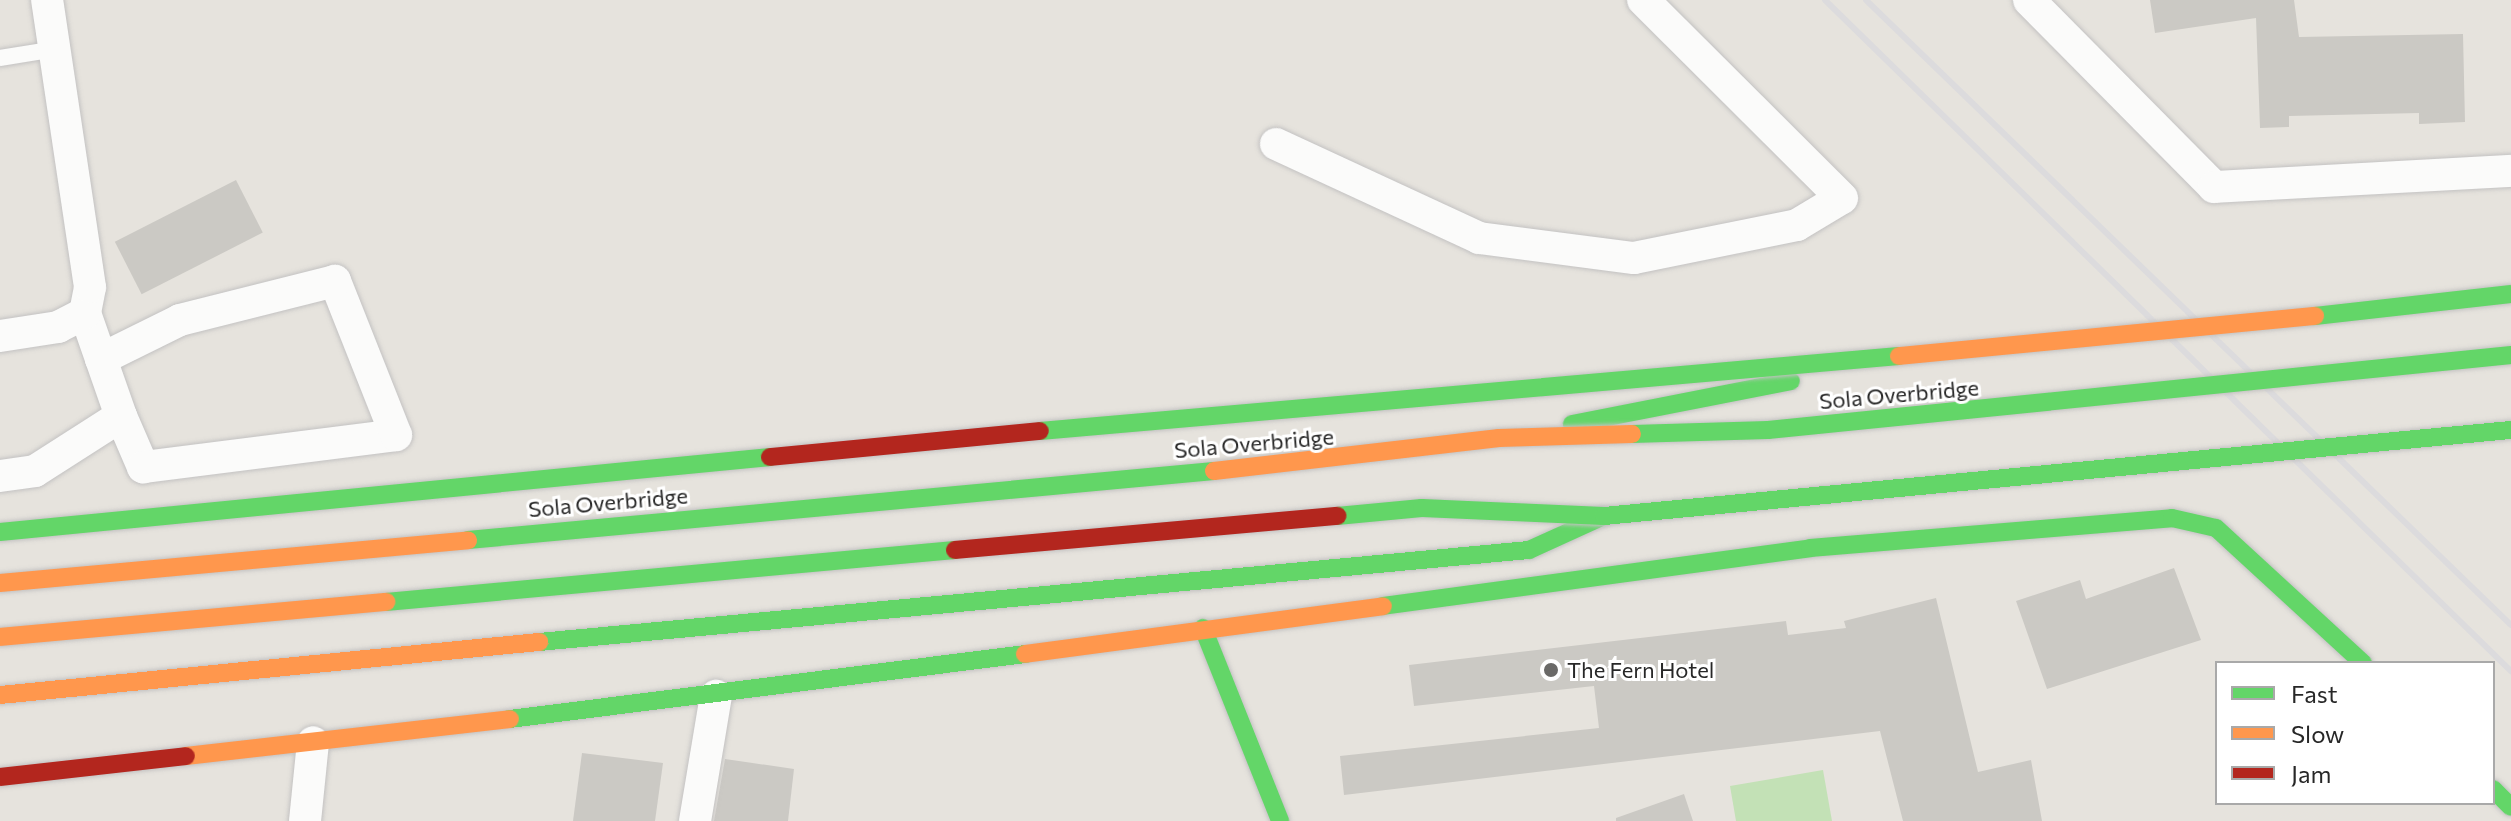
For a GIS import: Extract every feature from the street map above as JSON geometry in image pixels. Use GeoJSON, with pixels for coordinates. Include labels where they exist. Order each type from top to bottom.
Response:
{"type":"FeatureCollection","features":[{"type":"Feature","properties":{"kind":"main road"},"geometry":{"type":"LineString","coordinates":[[0,532],[1946,351],[2511,294]]}},
{"type":"Feature","properties":{"kind":"main road"},"geometry":{"type":"LineString","coordinates":[[1499,438],[1946,351]]}},
{"type":"Feature","properties":{"kind":"main road","name":"Sola Overbridge"},"geometry":{"type":"LineString","coordinates":[[0,583],[1346,459],[1499,438],[1768,430],[2511,355]]}},
{"type":"Feature","properties":{"kind":"main road"},"geometry":{"type":"LineString","coordinates":[[0,637],[1422,508],[1604,516],[2511,430]]}},
{"type":"Feature","properties":{"kind":"main road"},"geometry":{"type":"LineString","coordinates":[[0,695],[1158,580],[1529,550],[1604,516]]}},
{"type":"Feature","properties":{"kind":"main road"},"geometry":{"type":"LineString","coordinates":[[0,777],[1180,642],[1203,628],[1810,548],[2199,519],[2361,661]]}},
{"type":"Feature","properties":{"kind":"main road"},"geometry":{"type":"LineString","coordinates":[[1203,628],[1280,821]]}},
{"type":"Feature","properties":{"kind":"main road"},"geometry":{"type":"LineString","coordinates":[[1204,691],[1259,821]]}},
{"type":"Feature","properties":{"kind":"main road"},"geometry":{"type":"LineString","coordinates":[[2495,791],[2511,807]]}},
{"type":"Feature","properties":{"kind":"street"},"geometry":{"type":"LineString","coordinates":[[47,0],[88,272],[85,313],[101,359],[121,416],[143,467],[396,435],[335,281],[180,320],[101,359]]}},
{"type":"Feature","properties":{"kind":"street"},"geometry":{"type":"LineString","coordinates":[[1276,144],[1479,238],[1634,258],[1797,225],[1842,198],[1643,0]]}},
{"type":"Feature","properties":{"kind":"street"},"geometry":{"type":"LineString","coordinates":[[2029,0],[2214,187],[2511,171]]}},
{"type":"Feature","properties":{"kind":"street"},"geometry":{"type":"LineString","coordinates":[[0,336],[58,327],[85,313]]}},
{"type":"Feature","properties":{"kind":"street"},"geometry":{"type":"LineString","coordinates":[[0,476],[35,471],[121,416]]}},
{"type":"Feature","properties":{"kind":"street"},"geometry":{"type":"LineString","coordinates":[[695,821],[716,696]]}},
{"type":"Feature","properties":{"kind":"street"},"geometry":{"type":"LineString","coordinates":[[305,821],[313,742]]}},
{"type":"Feature","properties":{"kind":"lane"},"geometry":{"type":"LineString","coordinates":[[0,58],[56,49]]}},
{"type":"Feature","properties":{"kind":"green space"},"geometry":{"type":"Polygon","coordinates":[[[1823,770],[1832,821],[1736,821],[1730,786],[1823,770]]]}},
{"type":"Feature","properties":{"kind":"building"},"geometry":{"type":"Polygon","coordinates":[[[2150,0],[2294,0],[2299,37],[2463,34],[2465,122],[2419,124],[2419,113],[2289,116],[2289,127],[2260,128],[2256,18],[2155,33],[2150,0]]]}},
{"type":"Feature","properties":{"kind":"building"},"geometry":{"type":"Polygon","coordinates":[[[236,180],[263,233],[142,294],[115,242],[236,180]]]}},
{"type":"Feature","properties":{"kind":"building"},"geometry":{"type":"Polygon","coordinates":[[[2174,568],[2201,640],[2047,689],[2016,601],[2080,580],[2086,599],[2174,568]]]}},
{"type":"Feature","properties":{"kind":"building"},"geometry":{"type":"Polygon","coordinates":[[[1936,598],[1978,772],[2031,760],[2042,821],[1903,821],[1880,731],[1344,795],[1340,756],[1599,728],[1594,686],[1414,706],[1409,665],[1786,621],[1788,635],[1846,628],[1844,621],[1936,598]]]}},
{"type":"Feature","properties":{"kind":"building"},"geometry":{"type":"Polygon","coordinates":[[[582,753],[663,763],[655,821],[573,821],[582,753]]]}},
{"type":"Feature","properties":{"kind":"building"},"geometry":{"type":"Polygon","coordinates":[[[725,759],[794,769],[788,821],[714,821],[725,759]]]}},
{"type":"Feature","properties":{"kind":"building"},"geometry":{"type":"Polygon","coordinates":[[[1684,794],[1693,821],[1616,821],[1616,818],[1684,794]]]}},
{"type":"Feature","properties":{"kind":"railway"},"geometry":{"type":"LineString","coordinates":[[1825,0],[2511,671]]}},
{"type":"Feature","properties":{"kind":"railway"},"geometry":{"type":"LineString","coordinates":[[1866,0],[2511,625]]}},
{"type":"Feature","properties":{"kind":"traffic: fast"},"geometry":{"type":"LineString","coordinates":[[2315,316],[2511,294]]}},
{"type":"Feature","properties":{"kind":"traffic: fast"},"geometry":{"type":"LineString","coordinates":[[1632,434],[1768,430],[2511,355]]}},
{"type":"Feature","properties":{"kind":"traffic: fast"},"geometry":{"type":"LineString","coordinates":[[1040,431],[1899,356]]}},
{"type":"Feature","properties":{"kind":"traffic: fast"},"geometry":{"type":"LineString","coordinates":[[1572,424],[1791,381]]}},
{"type":"Feature","properties":{"kind":"traffic: fast"},"geometry":{"type":"LineString","coordinates":[[1337,516],[1422,508],[1604,516],[2511,430]]}},
{"type":"Feature","properties":{"kind":"traffic: fast"},"geometry":{"type":"LineString","coordinates":[[0,532],[770,457]]}},
{"type":"Feature","properties":{"kind":"traffic: fast"},"geometry":{"type":"LineString","coordinates":[[468,540],[1214,471]]}},
{"type":"Feature","properties":{"kind":"traffic: fast"},"geometry":{"type":"LineString","coordinates":[[539,642],[1529,550],[1604,516]]}},
{"type":"Feature","properties":{"kind":"traffic: fast"},"geometry":{"type":"LineString","coordinates":[[1383,606],[1810,548],[2172,518],[2216,528],[2361,661]]}},
{"type":"Feature","properties":{"kind":"traffic: fast"},"geometry":{"type":"LineString","coordinates":[[386,602],[955,550]]}},
{"type":"Feature","properties":{"kind":"traffic: fast"},"geometry":{"type":"LineString","coordinates":[[1203,628],[1280,821]]}},
{"type":"Feature","properties":{"kind":"traffic: fast"},"geometry":{"type":"LineString","coordinates":[[510,719],[1025,654]]}},
{"type":"Feature","properties":{"kind":"traffic: fast"},"geometry":{"type":"LineString","coordinates":[[2495,791],[2511,807]]}},
{"type":"Feature","properties":{"kind":"traffic: slow"},"geometry":{"type":"LineString","coordinates":[[1899,356],[2315,316]]}},
{"type":"Feature","properties":{"kind":"traffic: slow"},"geometry":{"type":"LineString","coordinates":[[1214,471],[1499,438],[1632,434]]}},
{"type":"Feature","properties":{"kind":"traffic: slow"},"geometry":{"type":"LineString","coordinates":[[0,583],[468,540]]}},
{"type":"Feature","properties":{"kind":"traffic: slow"},"geometry":{"type":"LineString","coordinates":[[0,637],[386,602]]}},
{"type":"Feature","properties":{"kind":"traffic: slow"},"geometry":{"type":"LineString","coordinates":[[1025,654],[1383,606]]}},
{"type":"Feature","properties":{"kind":"traffic: slow"},"geometry":{"type":"LineString","coordinates":[[0,695],[539,642]]}},
{"type":"Feature","properties":{"kind":"traffic: slow"},"geometry":{"type":"LineString","coordinates":[[186,756],[510,719]]}},
{"type":"Feature","properties":{"kind":"traffic: jam"},"geometry":{"type":"LineString","coordinates":[[770,457],[1040,431]]}},
{"type":"Feature","properties":{"kind":"traffic: jam"},"geometry":{"type":"LineString","coordinates":[[955,550],[1337,516]]}},
{"type":"Feature","properties":{"kind":"traffic: jam"},"geometry":{"type":"LineString","coordinates":[[0,777],[186,756]]}},
{"type":"Feature","properties":{"kind":"place","name":"The Fern Hotel"},"geometry":{"type":"Point","coordinates":[1551,670]}}]}
